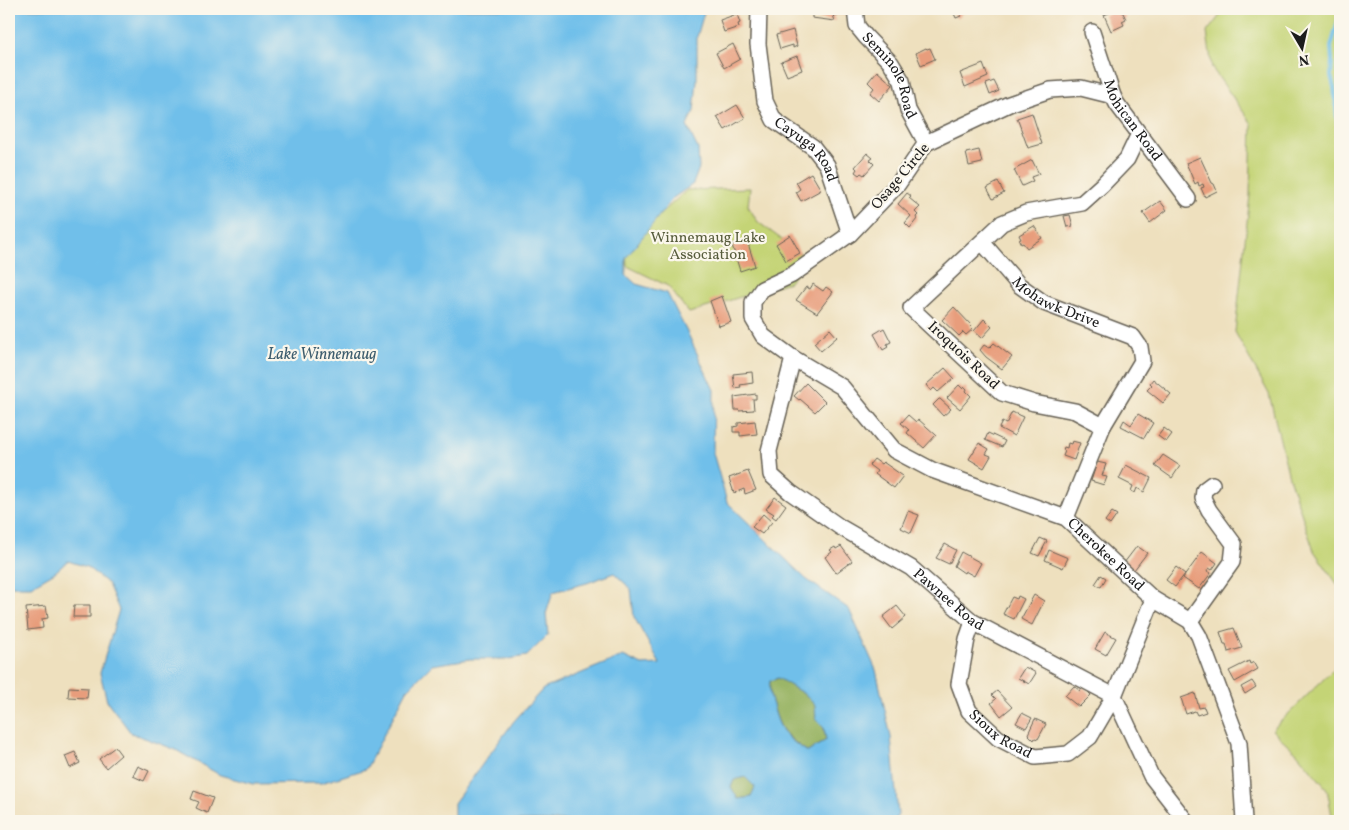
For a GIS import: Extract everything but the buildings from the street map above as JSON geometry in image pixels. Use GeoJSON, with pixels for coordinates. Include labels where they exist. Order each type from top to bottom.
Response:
{"type":"FeatureCollection","features":[{"type":"Feature","properties":{"kind":"street","name":"Cayuga Road"},"geometry":{"type":"LineString","coordinates":[[759,9],[758,44],[765,102],[774,120],[813,147],[827,164],[850,234]]}},
{"type":"Feature","properties":{"kind":"street","name":"Seminole Road"},"geometry":{"type":"LineString","coordinates":[[855,9],[858,26],[891,63],[902,81],[908,110],[926,143]]}},
{"type":"Feature","properties":{"kind":"street","name":"Mohican Road"},"geometry":{"type":"LineString","coordinates":[[1092,32],[1113,96],[1122,112],[1188,199]]}},
{"type":"Feature","properties":{"kind":"street","name":"Osage Circle"},"geometry":{"type":"LineString","coordinates":[[793,358],[763,336],[753,319],[753,302],[762,289],[792,275],[850,234],[898,184],[926,143],[1009,104],[1050,90],[1081,88],[1113,96]]}},
{"type":"Feature","properties":{"kind":"street"},"geometry":{"type":"LineString","coordinates":[[982,242],[1002,223],[1026,212],[1082,203],[1127,160],[1139,134]]}},
{"type":"Feature","properties":{"kind":"street","name":"Iroquois Road"},"geometry":{"type":"LineString","coordinates":[[982,242],[911,308],[1002,393],[1034,403],[1075,411],[1102,426]]}},
{"type":"Feature","properties":{"kind":"street","name":"Mohawk Drive"},"geometry":{"type":"LineString","coordinates":[[982,242],[1019,285],[1044,303],[1133,337],[1140,347],[1142,361],[1102,426]]}},
{"type":"Feature","properties":{"kind":"street","name":"Cherokee Road"},"geometry":{"type":"LineString","coordinates":[[793,358],[842,387],[894,450],[932,470],[1066,518],[1153,599],[1190,621]]}},
{"type":"Feature","properties":{"kind":"street","name":"Pawnee Road"},"geometry":{"type":"LineString","coordinates":[[793,358],[769,451],[771,475],[790,492],[840,527],[911,568],[973,622],[1114,696]]}},
{"type":"Feature","properties":{"kind":"street"},"geometry":{"type":"LineString","coordinates":[[1066,518],[1102,426]]}},
{"type":"Feature","properties":{"kind":"street"},"geometry":{"type":"LineString","coordinates":[[1212,484],[1204,490],[1203,498],[1209,510],[1234,544],[1232,562],[1190,621],[1199,636],[1239,743],[1244,821]]}},
{"type":"Feature","properties":{"kind":"street","name":"Sioux Road"},"geometry":{"type":"LineString","coordinates":[[973,622],[967,639],[958,684],[969,711],[998,738],[1035,757],[1068,754],[1090,737],[1114,696],[1153,599]]}},
{"type":"Feature","properties":{"kind":"street"},"geometry":{"type":"LineString","coordinates":[[1114,696],[1151,776],[1186,821]]}},
{"type":"Feature","properties":{"kind":"green space"},"geometry":{"type":"Polygon","coordinates":[[[1225,9],[1340,9],[1340,588],[1314,551],[1289,477],[1269,394],[1235,332],[1250,195],[1252,124],[1212,68],[1207,32],[1225,9]]]}},
{"type":"Feature","properties":{"kind":"green space","name":"Winnemaug Lake Association"},"geometry":{"type":"Polygon","coordinates":[[[750,188],[748,206],[758,222],[808,259],[789,282],[689,313],[668,286],[627,266],[626,251],[655,219],[687,190],[750,188]]]}},
{"type":"Feature","properties":{"kind":"green space"},"geometry":{"type":"Polygon","coordinates":[[[1340,609],[1340,821],[1333,821],[1327,789],[1297,753],[1272,730],[1338,665],[1340,609]]]}},
{"type":"Feature","properties":{"kind":"green space"},"geometry":{"type":"Polygon","coordinates":[[[779,678],[804,694],[815,705],[816,720],[824,728],[826,740],[808,752],[785,733],[778,721],[771,699],[770,681],[779,678]]]}},
{"type":"Feature","properties":{"kind":"green space"},"geometry":{"type":"Polygon","coordinates":[[[745,777],[755,787],[751,797],[738,799],[731,787],[734,779],[745,777]]]}},
{"type":"Feature","properties":{"kind":"water","name":"Lake Winnemaug"},"geometry":{"type":"Polygon","coordinates":[[[9,9],[705,9],[697,37],[697,81],[694,111],[687,126],[698,149],[699,168],[693,184],[673,198],[626,258],[626,275],[636,284],[667,293],[714,390],[713,453],[727,502],[806,579],[849,609],[876,670],[891,737],[898,815],[894,821],[454,821],[454,803],[514,721],[543,689],[623,656],[642,665],[660,664],[634,617],[631,589],[614,573],[587,583],[553,592],[546,614],[548,635],[527,656],[509,659],[470,659],[432,665],[407,690],[366,769],[321,783],[253,784],[220,775],[174,749],[131,733],[107,701],[100,673],[119,610],[108,584],[87,567],[68,561],[55,572],[31,586],[9,586],[9,9]],[[778,678],[770,681],[770,694],[778,722],[789,738],[808,752],[826,740],[824,728],[816,720],[815,705],[804,694],[778,678]],[[745,777],[734,780],[731,787],[738,799],[751,797],[755,787],[745,777]]]}},
{"type":"Feature","properties":{"kind":"waterway"},"geometry":{"type":"LineString","coordinates":[[1340,14],[1331,47],[1331,76],[1334,87],[1340,146]]}}]}
